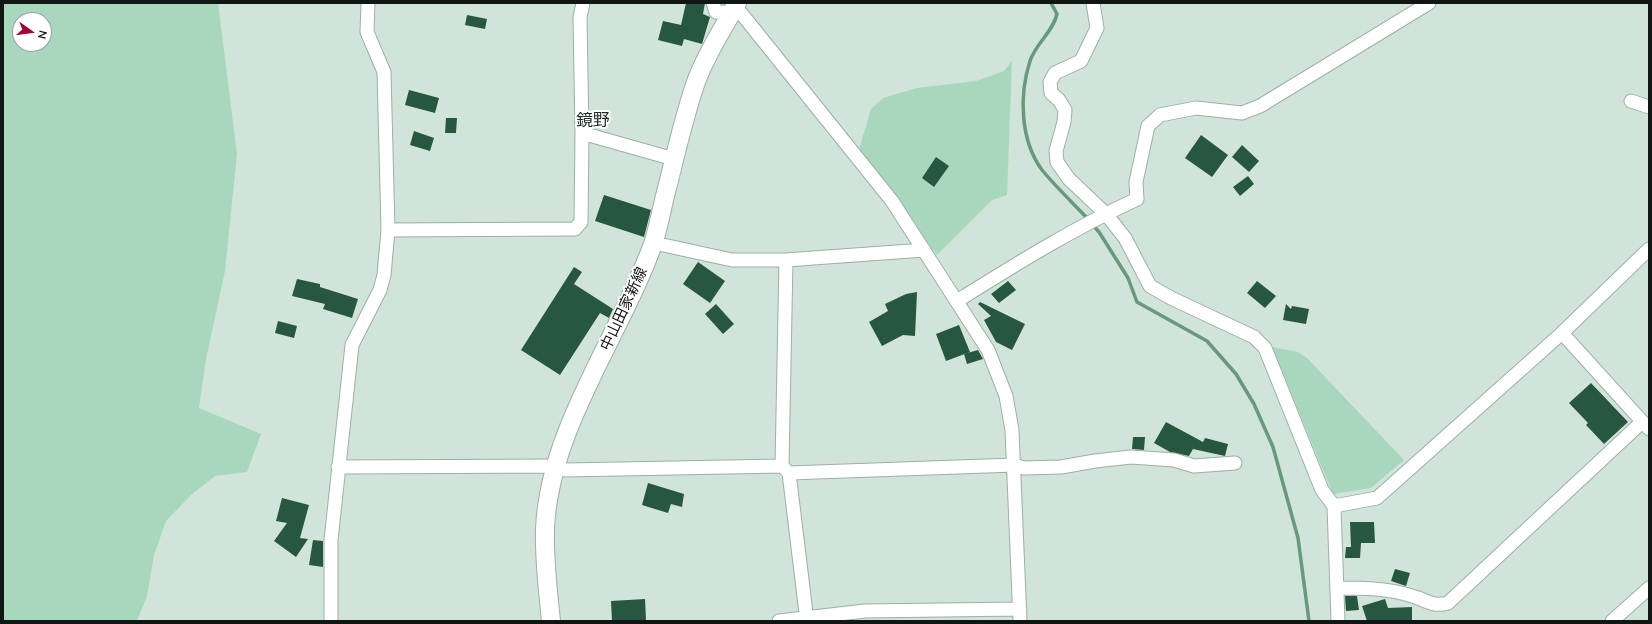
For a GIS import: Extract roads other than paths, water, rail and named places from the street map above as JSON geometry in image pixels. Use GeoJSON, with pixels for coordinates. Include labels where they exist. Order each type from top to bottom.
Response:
{"type":"FeatureCollection","features":[{"type":"Feature","properties":{"kind":"main road","name":"中山田家新線"},"geometry":{"type":"LineString","coordinates":[[551,621],[546,575],[545,528],[557,466],[574,416],[654,243],[674,159],[696,82],[708,53],[734,8]]}},
{"type":"Feature","properties":{"kind":"street"},"geometry":{"type":"LineString","coordinates":[[331,621],[331,540],[352,345],[380,290],[384,275],[388,230],[384,72],[367,32],[368,3]]}},
{"type":"Feature","properties":{"kind":"street"},"geometry":{"type":"LineString","coordinates":[[388,230],[575,229],[581,222],[582,133],[580,17],[583,3]]}},
{"type":"Feature","properties":{"kind":"street"},"geometry":{"type":"LineString","coordinates":[[713,3],[716,12],[734,8],[741,13],[807,93],[892,201],[988,350],[1006,396],[1012,430],[1020,615],[865,610],[806,619],[779,621]]}},
{"type":"Feature","properties":{"kind":"street"},"geometry":{"type":"LineString","coordinates":[[1093,3],[1097,28],[1081,61],[1055,73],[1050,82],[1051,92],[1059,100],[1065,110],[1064,122],[1056,151],[1057,162],[1069,179],[1106,214],[1125,238],[1150,286],[1171,298],[1254,337],[1265,348],[1322,490],[1334,506],[1338,621]]}},
{"type":"Feature","properties":{"kind":"street"},"geometry":{"type":"LineString","coordinates":[[957,301],[1031,254],[1136,199],[1136,182],[1148,126],[1160,115],[1196,108],[1242,113],[1260,106],[1429,3]]}},
{"type":"Feature","properties":{"kind":"street"},"geometry":{"type":"LineString","coordinates":[[1631,102],[1649,107]]}},
{"type":"Feature","properties":{"kind":"street"},"geometry":{"type":"LineString","coordinates":[[582,133],[674,159]]}},
{"type":"Feature","properties":{"kind":"street"},"geometry":{"type":"LineString","coordinates":[[654,243],[732,260],[786,260],[924,250]]}},
{"type":"Feature","properties":{"kind":"street"},"geometry":{"type":"LineString","coordinates":[[1334,506],[1377,498],[1562,333],[1649,249]]}},
{"type":"Feature","properties":{"kind":"street"},"geometry":{"type":"LineString","coordinates":[[786,260],[785,470],[806,619]]}},
{"type":"Feature","properties":{"kind":"street"},"geometry":{"type":"LineString","coordinates":[[1337,588],[1392,591],[1414,596],[1438,606],[1448,603],[1646,426],[1562,333]]}},
{"type":"Feature","properties":{"kind":"street"},"geometry":{"type":"LineString","coordinates":[[338,467],[557,466],[565,470],[785,470],[1014,465],[1024,468],[1061,467],[1131,457],[1174,460],[1194,466],[1235,463]]}},
{"type":"Feature","properties":{"kind":"street"},"geometry":{"type":"LineString","coordinates":[[1612,621],[1649,588]]}},
{"type":"Feature","properties":{"kind":"waterway"},"geometry":{"type":"LineString","coordinates":[[1051,3],[1057,14],[1055,20],[1036,49],[1026,74],[1023,103],[1026,131],[1029,145],[1042,170],[1088,219]]}},
{"type":"Feature","properties":{"kind":"waterway"},"geometry":{"type":"LineString","coordinates":[[1092,224],[1099,232],[1128,278],[1137,302],[1207,341],[1236,374],[1254,404],[1273,447],[1298,538],[1309,621]]}},
{"type":"Feature","properties":{"kind":"district","name":"鏡野"},"geometry":{"type":"Point","coordinates":[593,121]}}]}
